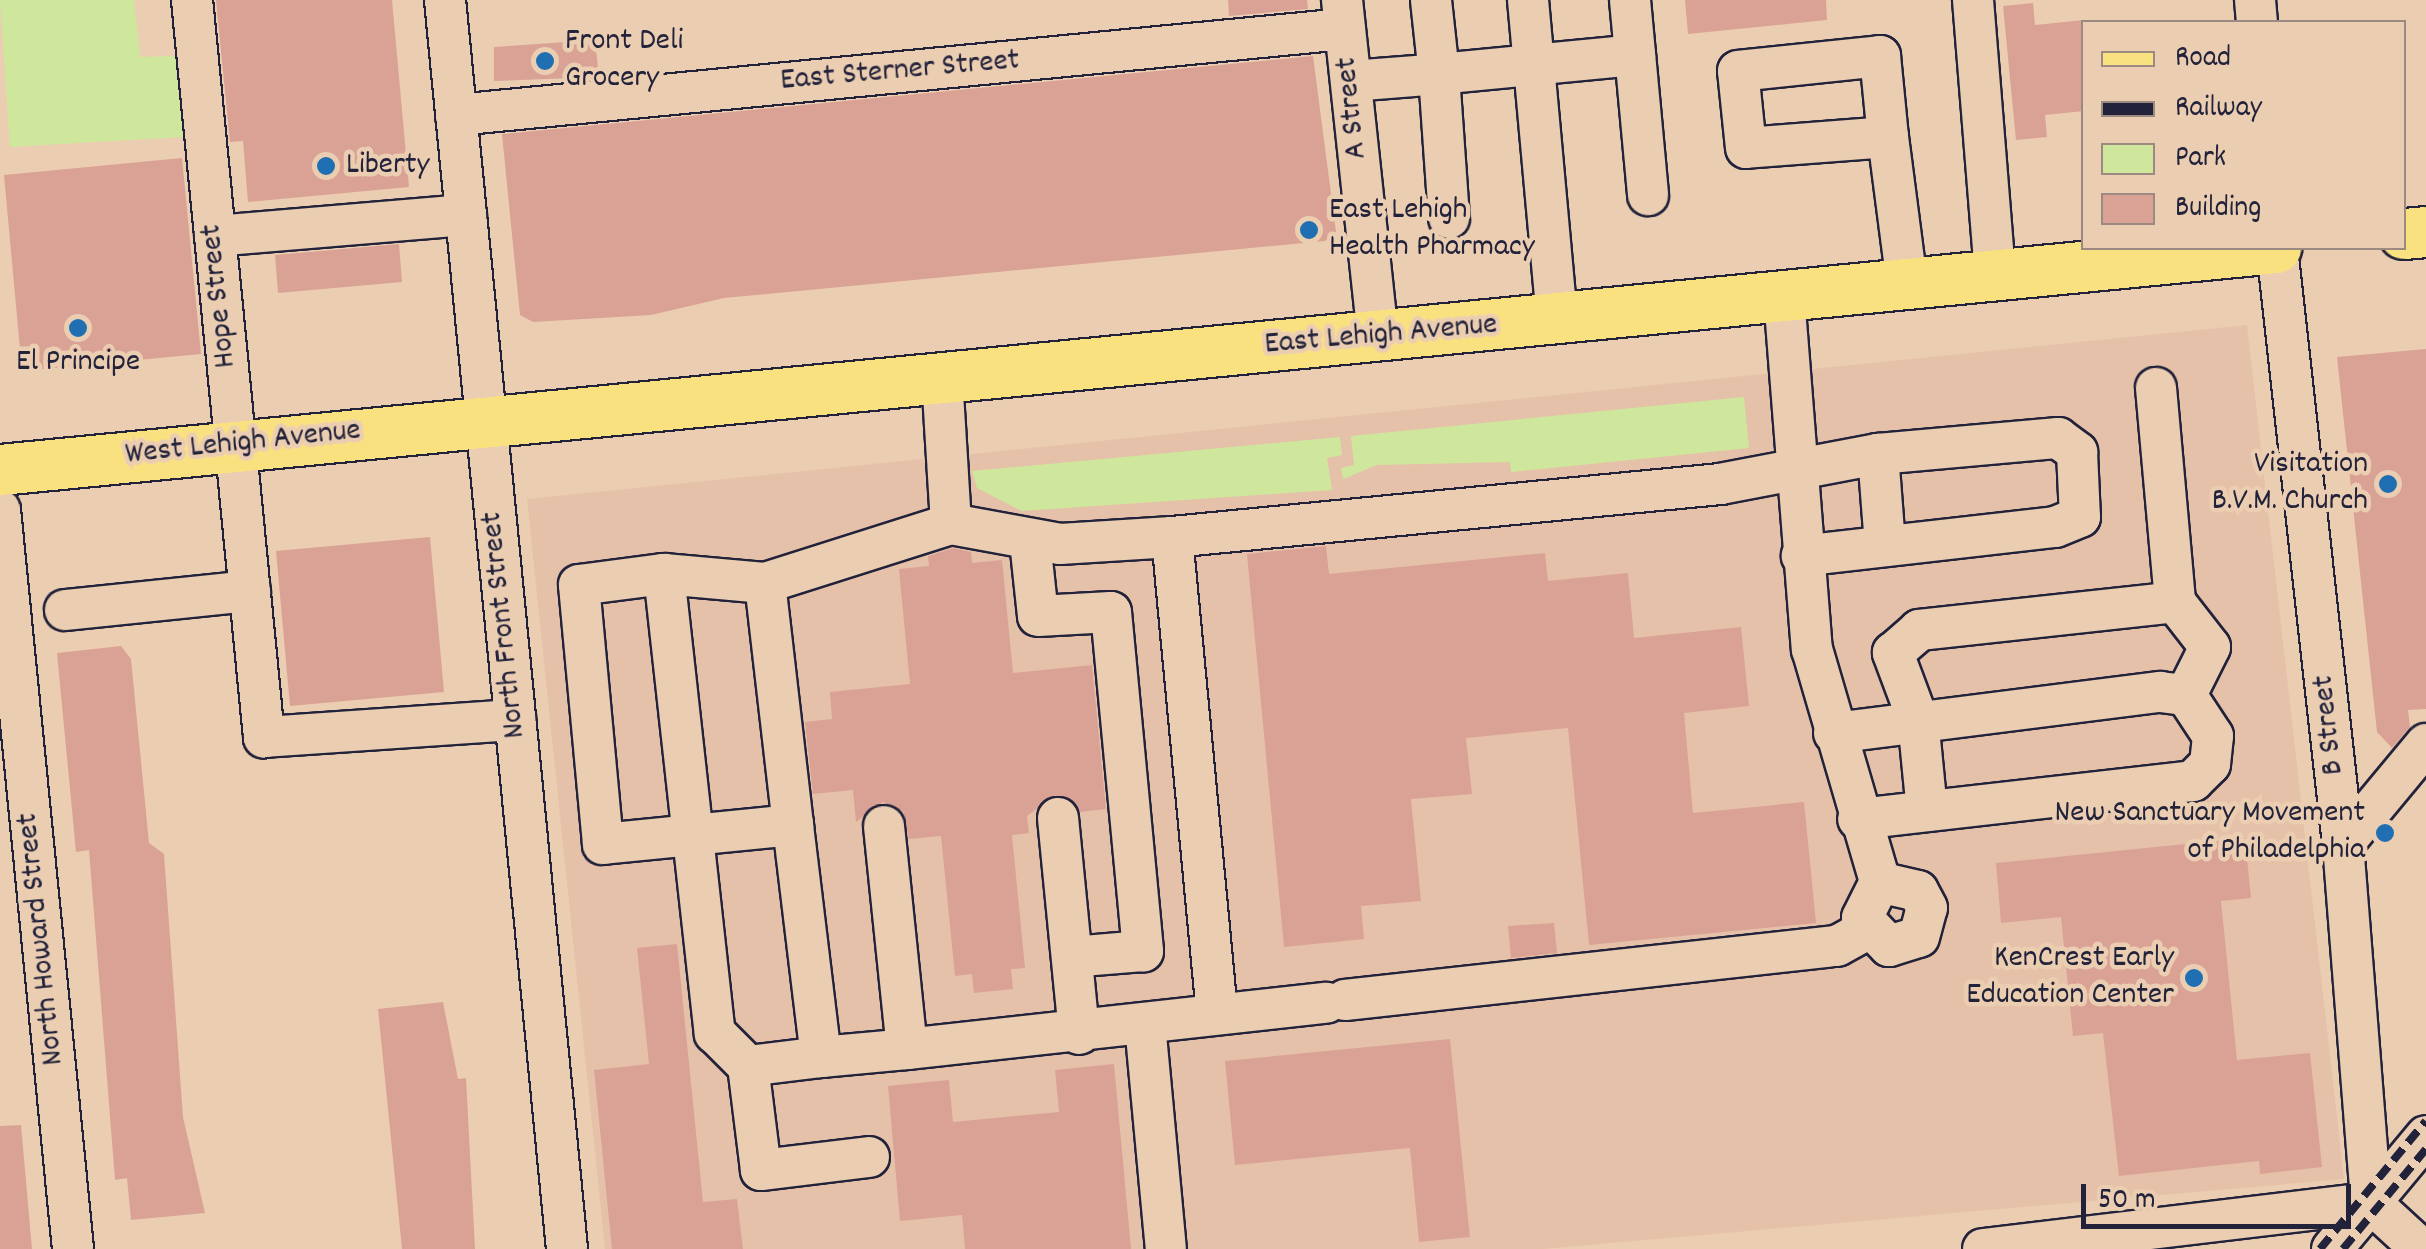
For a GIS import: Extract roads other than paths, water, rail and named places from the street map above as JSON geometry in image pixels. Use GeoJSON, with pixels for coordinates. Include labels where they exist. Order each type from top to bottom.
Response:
{"type":"FeatureCollection","features":[{"type":"Feature","properties":{"kind":"main road","name":"East Lehigh Avenue"},"geometry":{"type":"LineString","coordinates":[[485,420],[2257,250]]}},
{"type":"Feature","properties":{"kind":"main road","name":"West Lehigh Avenue"},"geometry":{"type":"LineString","coordinates":[[0,470],[485,420]]}},
{"type":"Feature","properties":{"kind":"street","name":"Hope Street"},"geometry":{"type":"LineString","coordinates":[[192,0],[264,737],[515,720]]}},
{"type":"Feature","properties":{"kind":"street","name":"North Front Street"},"geometry":{"type":"LineString","coordinates":[[445,0],[567,1249]]}},
{"type":"Feature","properties":{"kind":"street"},"geometry":{"type":"LineString","coordinates":[[1431,0],[1449,218]]}},
{"type":"Feature","properties":{"kind":"street"},"geometry":{"type":"LineString","coordinates":[[1528,0],[1556,320]]}},
{"type":"Feature","properties":{"kind":"street"},"geometry":{"type":"LineString","coordinates":[[1630,0],[1648,195]]}},
{"type":"Feature","properties":{"kind":"street"},"geometry":{"type":"LineString","coordinates":[[1974,0],[1995,276]]}},
{"type":"Feature","properties":{"kind":"street","name":"East Sterner Street"},"geometry":{"type":"LineString","coordinates":[[456,114],[1344,15]]}},
{"type":"Feature","properties":{"kind":"street","name":"A Street"},"geometry":{"type":"LineString","coordinates":[[1344,15],[1378,336]]}},
{"type":"Feature","properties":{"kind":"street"},"geometry":{"type":"LineString","coordinates":[[1351,81],[1636,55]]}},
{"type":"Feature","properties":{"kind":"street"},"geometry":{"type":"LineString","coordinates":[[1888,137],[1907,283]]}},
{"type":"Feature","properties":{"kind":"street"},"geometry":{"type":"LineString","coordinates":[[215,236],[466,215]]}},
{"type":"Feature","properties":{"kind":"street","name":"B Street"},"geometry":{"type":"LineString","coordinates":[[2277,250],[2344,844],[2371,1204]]}},
{"type":"Feature","properties":{"kind":"street"},"geometry":{"type":"LineString","coordinates":[[1784,296],[1802,556],[1834,733],[1880,882]]}},
{"type":"Feature","properties":{"kind":"street"},"geometry":{"type":"LineString","coordinates":[[942,378],[951,524]]}},
{"type":"Feature","properties":{"kind":"street"},"geometry":{"type":"LineString","coordinates":[[2156,388],[2175,602],[2210,648],[2186,695]]}},
{"type":"Feature","properties":{"kind":"street"},"geometry":{"type":"LineString","coordinates":[[792,825],[694,838],[603,844],[579,585],[664,574],[765,583],[951,524],[1030,542],[1172,538],[1720,484],[1878,454],[2058,438],[2077,452],[2080,517],[1802,556]]}},
{"type":"Feature","properties":{"kind":"street"},"geometry":{"type":"LineString","coordinates":[[1878,454],[1885,546]]}},
{"type":"Feature","properties":{"kind":"street","name":"North Howard Street"},"geometry":{"type":"LineString","coordinates":[[0,510],[73,1249]]}},
{"type":"Feature","properties":{"kind":"street"},"geometry":{"type":"LineString","coordinates":[[1172,538],[1218,1014]]}},
{"type":"Feature","properties":{"kind":"street"},"geometry":{"type":"LineString","coordinates":[[1030,542],[1038,616],[1111,612],[1143,950],[1072,957]]}},
{"type":"Feature","properties":{"kind":"street"},"geometry":{"type":"LineString","coordinates":[[664,574],[714,1033],[748,1066],[761,1170],[869,1157]]}},
{"type":"Feature","properties":{"kind":"street"},"geometry":{"type":"LineString","coordinates":[[765,583],[820,1058]]}},
{"type":"Feature","properties":{"kind":"street"},"geometry":{"type":"LineString","coordinates":[[64,610],[250,592]]}},
{"type":"Feature","properties":{"kind":"street"},"geometry":{"type":"LineString","coordinates":[[1927,811],[1918,720],[1893,653],[1919,630],[2175,602]]}},
{"type":"Feature","properties":{"kind":"street"},"geometry":{"type":"LineString","coordinates":[[1834,733],[1918,720],[2186,695]]}},
{"type":"Feature","properties":{"kind":"street"},"geometry":{"type":"LineString","coordinates":[[1858,819],[2193,781],[2210,764],[2213,736],[2186,695]]}},
{"type":"Feature","properties":{"kind":"street"},"geometry":{"type":"LineString","coordinates":[[2344,844],[2426,744]]}},
{"type":"Feature","properties":{"kind":"street"},"geometry":{"type":"LineString","coordinates":[[1058,818],[1080,1034]]}},
{"type":"Feature","properties":{"kind":"street"},"geometry":{"type":"LineString","coordinates":[[884,826],[907,1049]]}},
{"type":"Feature","properties":{"kind":"street"},"geometry":{"type":"LineString","coordinates":[[1866,930],[1902,945],[1926,926],[1918,892],[1880,882]]}},
{"type":"Feature","properties":{"kind":"street"},"geometry":{"type":"LineString","coordinates":[[1866,930],[1864,902],[1880,882]]}},
{"type":"Feature","properties":{"kind":"street"},"geometry":{"type":"LineString","coordinates":[[748,1066],[1080,1034],[1218,1014],[1837,946],[1866,930]]}},
{"type":"Feature","properties":{"kind":"street"},"geometry":{"type":"LineString","coordinates":[[1145,1024],[1166,1249]]}},
{"type":"Feature","properties":{"kind":"street"},"geometry":{"type":"LineString","coordinates":[[2332,1249],[2426,1136]]}},
{"type":"Feature","properties":{"kind":"street"},"geometry":{"type":"LineString","coordinates":[[1983,1249],[2371,1204],[2421,1249]]}},
{"type":"Feature","properties":{"kind":"railway"},"geometry":{"type":"LineString","coordinates":[[2320,1249],[2426,1121]]}},
{"type":"Feature","properties":{"kind":"railway"},"geometry":{"type":"LineString","coordinates":[[2343,1249],[2426,1149]]}},
{"type":"Feature","properties":{"kind":"place","name":"Front Deli Grocery"},"geometry":{"type":"Point","coordinates":[545,61]}},
{"type":"Feature","properties":{"kind":"place","name":"Liberty"},"geometry":{"type":"Point","coordinates":[326,166]}},
{"type":"Feature","properties":{"kind":"place","name":"East Lehigh Health Pharmacy"},"geometry":{"type":"Point","coordinates":[1309,230]}},
{"type":"Feature","properties":{"kind":"place","name":"El Principe"},"geometry":{"type":"Point","coordinates":[78,328]}},
{"type":"Feature","properties":{"kind":"place","name":"Visitation B.V.M. Church"},"geometry":{"type":"Point","coordinates":[2388,484]}},
{"type":"Feature","properties":{"kind":"place","name":"New Sanctuary Movement of Philadelphia"},"geometry":{"type":"Point","coordinates":[2385,833]}},
{"type":"Feature","properties":{"kind":"place","name":"KenCrest Early Education Center"},"geometry":{"type":"Point","coordinates":[2194,978]}}]}
